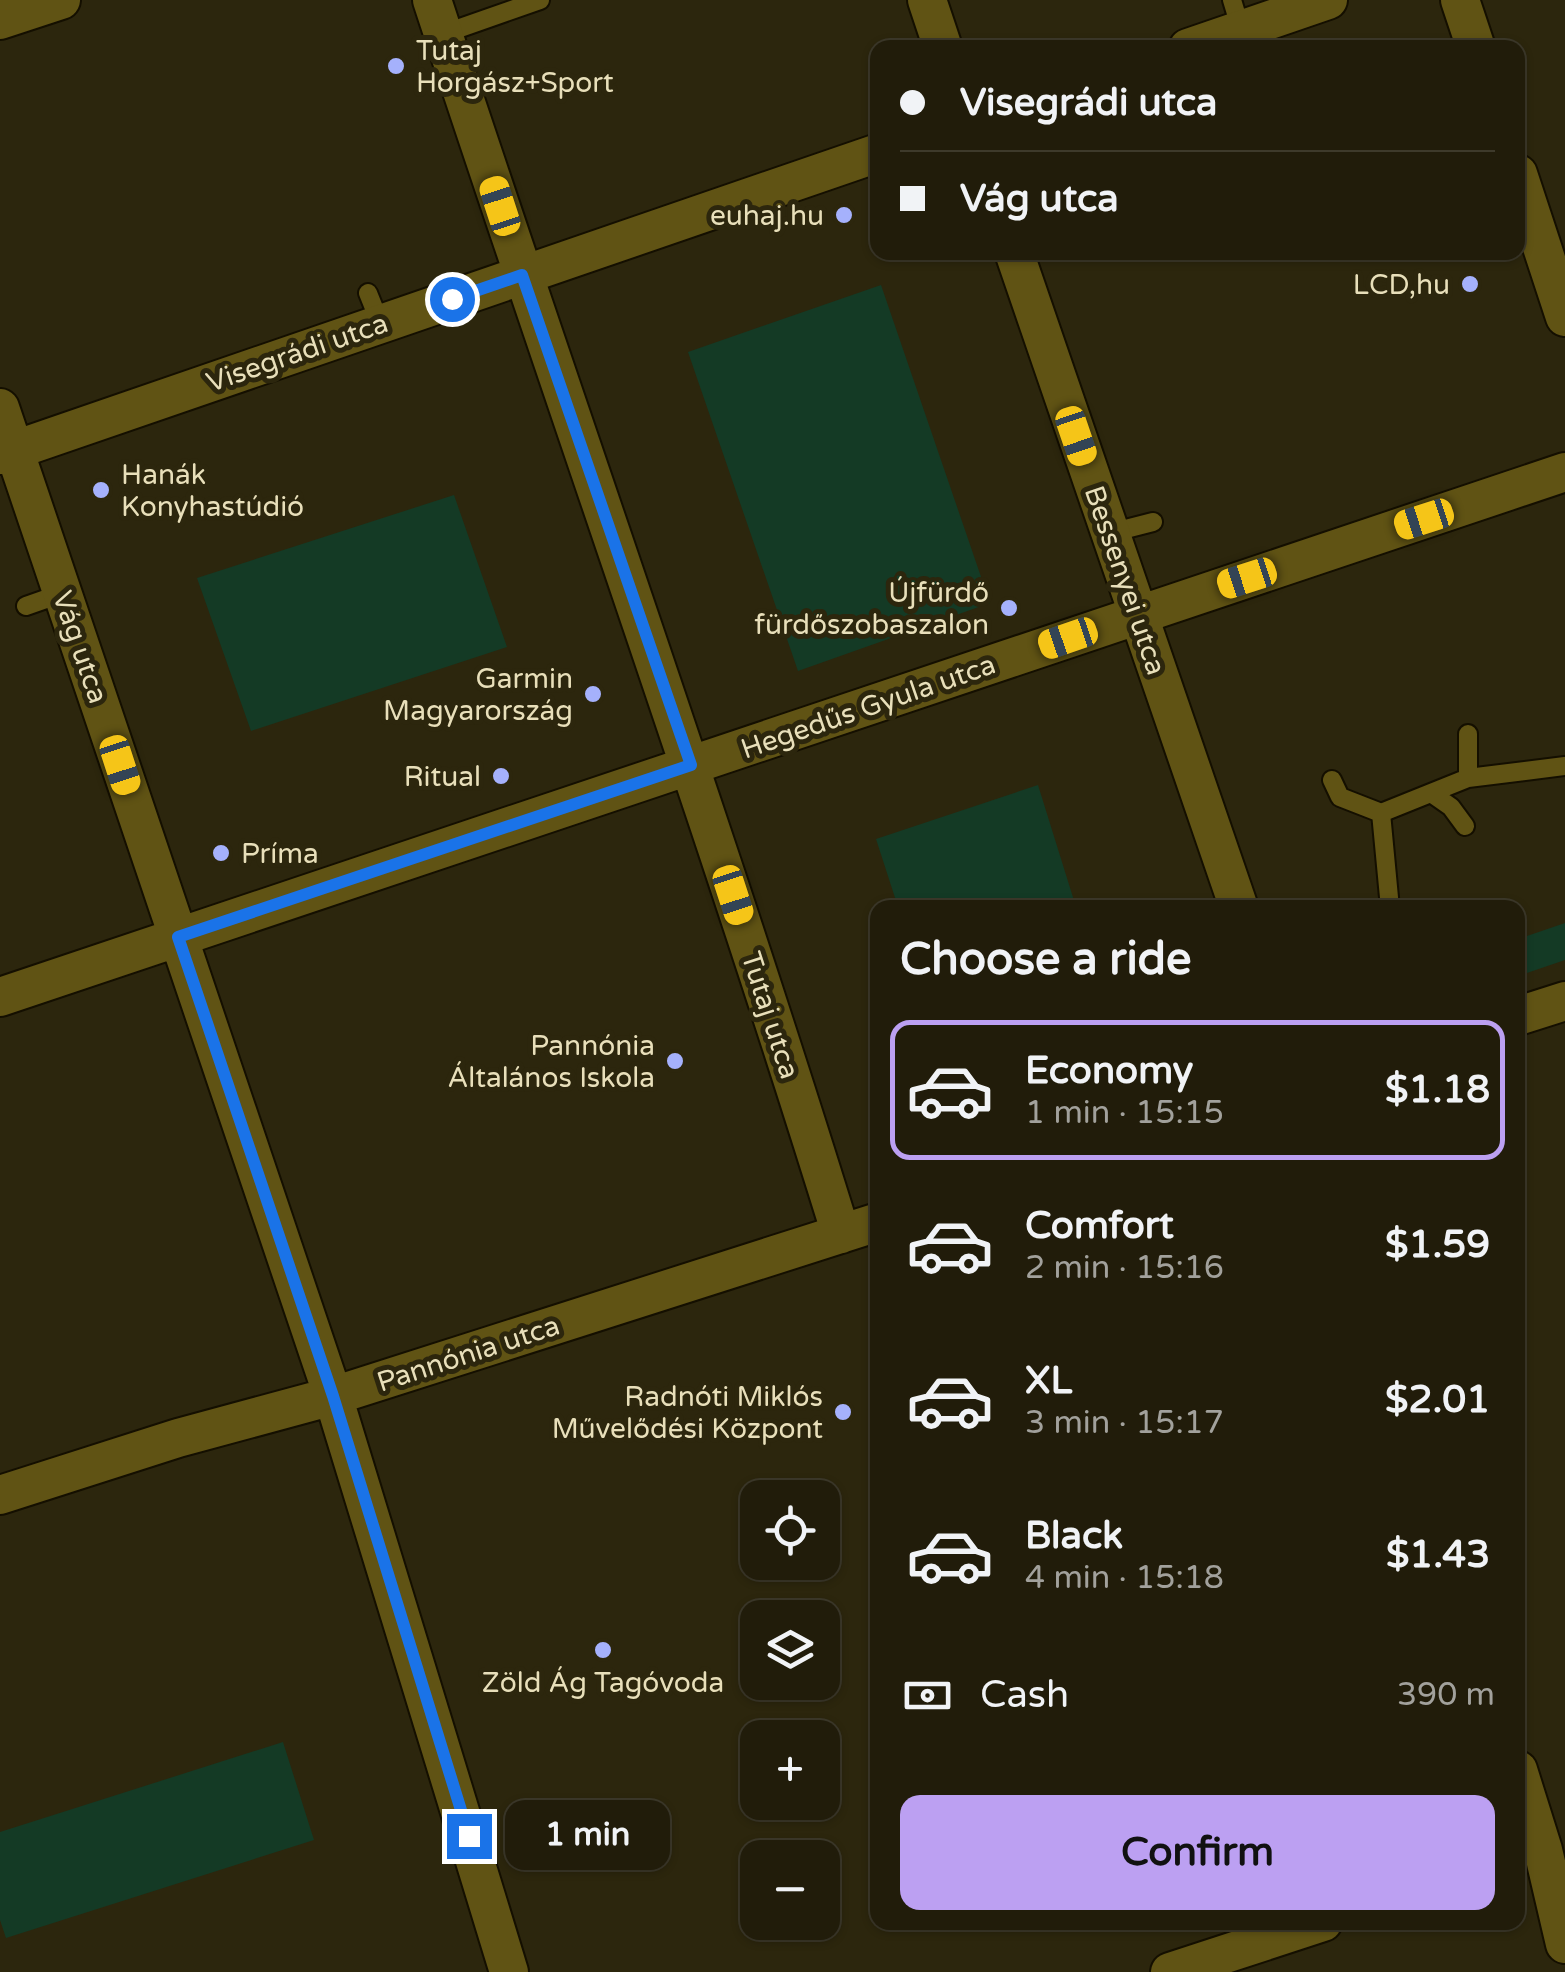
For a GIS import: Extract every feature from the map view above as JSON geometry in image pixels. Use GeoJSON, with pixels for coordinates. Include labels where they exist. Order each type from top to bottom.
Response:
{"type":"FeatureCollection","features":[{"type":"Feature","properties":{"kind":"street"},"geometry":{"type":"LineString","coordinates":[[0,20],[61,0]]}},
{"type":"Feature","properties":{"kind":"street"},"geometry":{"type":"LineString","coordinates":[[927,0],[940,40]]}},
{"type":"Feature","properties":{"kind":"street"},"geometry":{"type":"LineString","coordinates":[[1200,40],[1236,15],[1328,0]]}},
{"type":"Feature","properties":{"kind":"street"},"geometry":{"type":"LineString","coordinates":[[1460,0],[1473,40]]}},
{"type":"Feature","properties":{"kind":"street","name":"Tutaj utca"},"geometry":{"type":"LineString","coordinates":[[438,17],[522,275],[691,765],[840,1234]]}},
{"type":"Feature","properties":{"kind":"street","name":"Visegrádi utca"},"geometry":{"type":"LineString","coordinates":[[7,452],[374,308],[522,275],[870,155]]}},
{"type":"Feature","properties":{"kind":"street"},"geometry":{"type":"LineString","coordinates":[[1525,195],[1565,316]]}},
{"type":"Feature","properties":{"kind":"street","name":"Bessenyei utca"},"geometry":{"type":"LineString","coordinates":[[1017,260],[1237,900]]}},
{"type":"Feature","properties":{"kind":"street","name":"Vág utca"},"geometry":{"type":"LineString","coordinates":[[0,408],[7,452],[62,593],[333,1396],[510,1972]]}},
{"type":"Feature","properties":{"kind":"street","name":"Hegedűs Gyula utca"},"geometry":{"type":"LineString","coordinates":[[0,997],[1565,472]]}},
{"type":"Feature","properties":{"kind":"street"},"geometry":{"type":"LineString","coordinates":[[1525,1014],[1565,1001]]}},
{"type":"Feature","properties":{"kind":"street","name":"Pannónia utca"},"geometry":{"type":"LineString","coordinates":[[0,1494],[178,1438],[333,1396],[870,1225]]}},
{"type":"Feature","properties":{"kind":"street"},"geometry":{"type":"LineString","coordinates":[[1525,1794],[1565,1944]]}},
{"type":"Feature","properties":{"kind":"street"},"geometry":{"type":"LineString","coordinates":[[1170,1972],[1299,1930]]}},
{"type":"Feature","properties":{"kind":"lane"},"geometry":{"type":"LineString","coordinates":[[438,17],[540,0]]}},
{"type":"Feature","properties":{"kind":"lane"},"geometry":{"type":"LineString","coordinates":[[1110,533],[1153,522]]}},
{"type":"Feature","properties":{"kind":"lane"},"geometry":{"type":"LineString","coordinates":[[26,606],[62,593]]}},
{"type":"Feature","properties":{"kind":"lane"},"geometry":{"type":"LineString","coordinates":[[1468,734],[1468,778]]}},
{"type":"Feature","properties":{"kind":"lane"},"geometry":{"type":"LineString","coordinates":[[1332,780],[1340,797],[1381,813],[1468,778],[1565,766]]}},
{"type":"Feature","properties":{"kind":"lane"},"geometry":{"type":"LineString","coordinates":[[1431,793],[1451,807],[1465,826]]}},
{"type":"Feature","properties":{"kind":"lane"},"geometry":{"type":"LineString","coordinates":[[1381,813],[1389,900]]}},
{"type":"Feature","properties":{"kind":"green space"},"geometry":{"type":"Polygon","coordinates":[[[881,285],[990,603],[798,671],[688,352],[881,285]]]}},
{"type":"Feature","properties":{"kind":"green space"},"geometry":{"type":"Polygon","coordinates":[[[454,495],[507,647],[251,731],[197,578],[454,495]]]}},
{"type":"Feature","properties":{"kind":"green space"},"geometry":{"type":"Polygon","coordinates":[[[1038,785],[1074,900],[896,900],[876,839],[1038,785]]]}},
{"type":"Feature","properties":{"kind":"green space"},"geometry":{"type":"Polygon","coordinates":[[[1565,923],[1565,960],[1525,974],[1525,937],[1565,923]]]}},
{"type":"Feature","properties":{"kind":"green space"},"geometry":{"type":"Polygon","coordinates":[[[283,1742],[314,1840],[6,1938],[0,1920],[0,1832],[283,1742]]]}},
{"type":"Feature","properties":{"kind":"place","name":"Tutaj Horgász+Sport"},"geometry":{"type":"Point","coordinates":[396,66]}},
{"type":"Feature","properties":{"kind":"place","name":"euhaj.hu"},"geometry":{"type":"Point","coordinates":[844,215]}},
{"type":"Feature","properties":{"kind":"place","name":"LCD,hu"},"geometry":{"type":"Point","coordinates":[1470,284]}},
{"type":"Feature","properties":{"kind":"place","name":"Hanák Konyhastúdió"},"geometry":{"type":"Point","coordinates":[101,490]}},
{"type":"Feature","properties":{"kind":"place","name":"Újfürdő fürdőszobaszalon"},"geometry":{"type":"Point","coordinates":[1009,608]}},
{"type":"Feature","properties":{"kind":"place","name":"Garmin Magyarország"},"geometry":{"type":"Point","coordinates":[593,694]}},
{"type":"Feature","properties":{"kind":"place","name":"Ritual"},"geometry":{"type":"Point","coordinates":[501,776]}},
{"type":"Feature","properties":{"kind":"place","name":"Príma"},"geometry":{"type":"Point","coordinates":[221,853]}},
{"type":"Feature","properties":{"kind":"place","name":"Pannónia Általános Iskola"},"geometry":{"type":"Point","coordinates":[675,1061]}},
{"type":"Feature","properties":{"kind":"place","name":"Radnóti Miklós Művelődési Központ"},"geometry":{"type":"Point","coordinates":[843,1412]}},
{"type":"Feature","properties":{"kind":"place","name":"Zöld Ág Tagóvoda"},"geometry":{"type":"Point","coordinates":[603,1650]}},
{"type":"Feature","properties":{"kind":"route"},"geometry":{"type":"LineString","coordinates":[[452,299],[522,275],[691,765],[178,937],[333,1396],[469,1836]]}}]}
